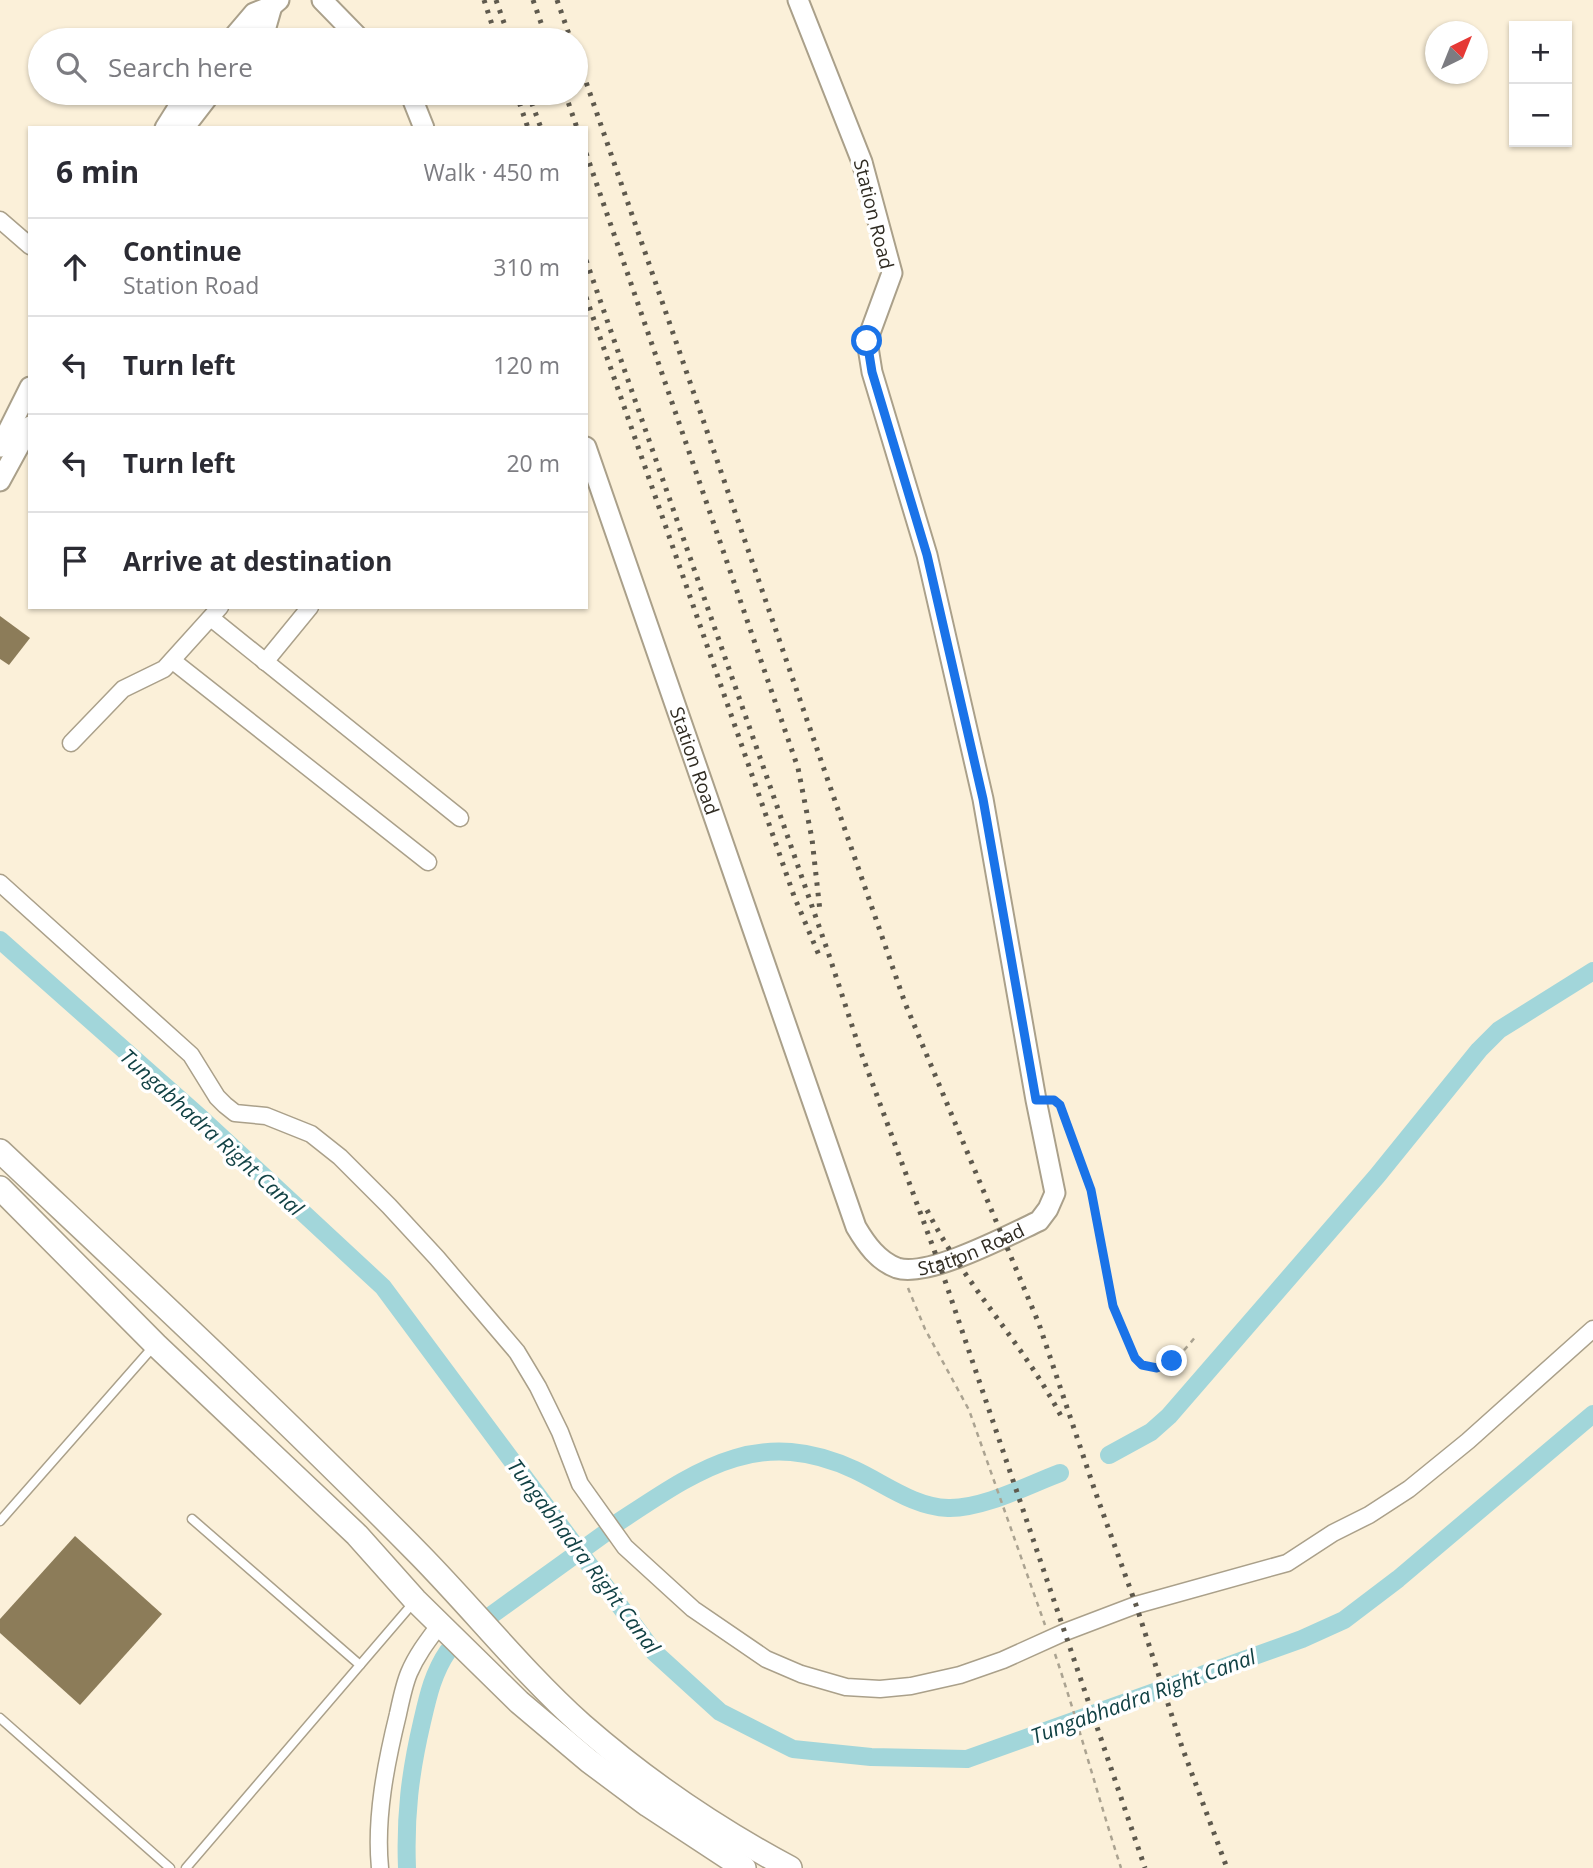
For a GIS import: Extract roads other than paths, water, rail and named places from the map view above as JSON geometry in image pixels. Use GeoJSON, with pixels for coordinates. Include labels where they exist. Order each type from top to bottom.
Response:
{"type":"FeatureCollection","features":[{"type":"Feature","properties":{"kind":"main road"},"geometry":{"type":"LineString","coordinates":[[0,1151],[158,1300],[420,1555],[508,1651],[582,1725],[653,1782],[790,1868]]}},
{"type":"Feature","properties":{"kind":"main road"},"geometry":{"type":"LineString","coordinates":[[0,1188],[156,1345],[357,1535],[415,1600],[519,1702],[589,1761],[648,1805],[744,1868]]}},
{"type":"Feature","properties":{"kind":"street"},"geometry":{"type":"LineString","coordinates":[[322,0],[350,28]]}},
{"type":"Feature","properties":{"kind":"street","name":"Station Road"},"geometry":{"type":"LineString","coordinates":[[588,453],[856,1227],[866,1244],[884,1261],[900,1269],[940,1266],[1039,1221],[1055,1193],[983,799],[927,555],[872,372],[867,341],[892,273],[862,162],[798,0]]}},
{"type":"Feature","properties":{"kind":"street"},"geometry":{"type":"LineString","coordinates":[[241,28],[254,13],[276,3]]}},
{"type":"Feature","properties":{"kind":"street"},"geometry":{"type":"LineString","coordinates":[[265,28],[276,3]]}},
{"type":"Feature","properties":{"kind":"street"},"geometry":{"type":"LineString","coordinates":[[166,126],[179,105]]}},
{"type":"Feature","properties":{"kind":"street"},"geometry":{"type":"LineString","coordinates":[[186,126],[202,105]]}},
{"type":"Feature","properties":{"kind":"street"},"geometry":{"type":"LineString","coordinates":[[415,105],[423,126]]}},
{"type":"Feature","properties":{"kind":"street"},"geometry":{"type":"LineString","coordinates":[[0,220],[28,244]]}},
{"type":"Feature","properties":{"kind":"street"},"geometry":{"type":"LineString","coordinates":[[0,447],[28,391]]}},
{"type":"Feature","properties":{"kind":"street"},"geometry":{"type":"LineString","coordinates":[[0,481],[28,430]]}},
{"type":"Feature","properties":{"kind":"street"},"geometry":{"type":"LineString","coordinates":[[265,662],[308,609]]}},
{"type":"Feature","properties":{"kind":"street"},"geometry":{"type":"LineString","coordinates":[[71,743],[123,689],[151,678],[173,661],[215,613],[265,662],[460,818]]}},
{"type":"Feature","properties":{"kind":"street"},"geometry":{"type":"LineString","coordinates":[[173,661],[428,862]]}},
{"type":"Feature","properties":{"kind":"street"},"geometry":{"type":"LineString","coordinates":[[0,883],[191,1055],[217,1097],[225,1105],[235,1113],[266,1116],[311,1134],[340,1157],[389,1206],[517,1352],[560,1432],[580,1484],[625,1547],[693,1609],[766,1660],[846,1687],[880,1689],[911,1686],[960,1675],[1136,1605],[1287,1563],[1409,1489],[1468,1441],[1593,1329]]}},
{"type":"Feature","properties":{"kind":"street"},"geometry":{"type":"LineString","coordinates":[[380,1868],[381,1812],[390,1746],[398,1712],[408,1675],[420,1651],[441,1623]]}},
{"type":"Feature","properties":{"kind":"lane"},"geometry":{"type":"LineString","coordinates":[[0,1521],[156,1345]]}},
{"type":"Feature","properties":{"kind":"lane"},"geometry":{"type":"LineString","coordinates":[[192,1518],[360,1665]]}},
{"type":"Feature","properties":{"kind":"lane"},"geometry":{"type":"LineString","coordinates":[[186,1868],[415,1600]]}},
{"type":"Feature","properties":{"kind":"lane"},"geometry":{"type":"LineString","coordinates":[[0,1718],[170,1868]]}},
{"type":"Feature","properties":{"kind":"waterway","name":"Tungabhadra Right Canal"},"geometry":{"type":"LineString","coordinates":[[0,940],[202,1119],[383,1287],[654,1652],[720,1712],[793,1749],[871,1757],[967,1759],[1302,1639],[1344,1620],[1398,1579],[1593,1414]]}},
{"type":"Feature","properties":{"kind":"waterway"},"geometry":{"type":"LineString","coordinates":[[1109,1455],[1151,1432],[1169,1416],[1377,1176],[1479,1050],[1499,1030],[1593,971]]}},
{"type":"Feature","properties":{"kind":"waterway"},"geometry":{"type":"LineString","coordinates":[[614,1525],[700,1472],[728,1460],[757,1453],[787,1452],[820,1457],[855,1470],[923,1504],[948,1508],[990,1501],[1060,1473]]}},
{"type":"Feature","properties":{"kind":"waterway"},"geometry":{"type":"LineString","coordinates":[[486,1619],[604,1534]]}},
{"type":"Feature","properties":{"kind":"waterway"},"geometry":{"type":"LineString","coordinates":[[407,1868],[409,1795],[414,1759],[432,1685],[448,1651]]}},
{"type":"Feature","properties":{"kind":"railway"},"geometry":{"type":"LineString","coordinates":[[484,0],[493,28]]}},
{"type":"Feature","properties":{"kind":"railway"},"geometry":{"type":"LineString","coordinates":[[496,0],[506,28]]}},
{"type":"Feature","properties":{"kind":"railway"},"geometry":{"type":"LineString","coordinates":[[533,0],[543,28]]}},
{"type":"Feature","properties":{"kind":"railway"},"geometry":{"type":"LineString","coordinates":[[557,0],[567,28]]}},
{"type":"Feature","properties":{"kind":"railway"},"geometry":{"type":"LineString","coordinates":[[588,88],[905,1003],[1039,1324],[1182,1747],[1227,1868]]}},
{"type":"Feature","properties":{"kind":"railway"},"geometry":{"type":"LineString","coordinates":[[520,105],[527,126]]}},
{"type":"Feature","properties":{"kind":"railway"},"geometry":{"type":"LineString","coordinates":[[532,105],[540,126]]}},
{"type":"Feature","properties":{"kind":"railway"},"geometry":{"type":"LineString","coordinates":[[569,105],[576,126]]}},
{"type":"Feature","properties":{"kind":"railway"},"geometry":{"type":"LineString","coordinates":[[588,159],[798,768],[812,839],[820,911]]}},
{"type":"Feature","properties":{"kind":"railway"},"geometry":{"type":"LineString","coordinates":[[588,266],[859,1047],[940,1266],[1145,1868]]}},
{"type":"Feature","properties":{"kind":"railway"},"geometry":{"type":"LineString","coordinates":[[588,303],[794,896],[821,960]]}},
{"type":"Feature","properties":{"kind":"railway"},"geometry":{"type":"LineString","coordinates":[[927,1210],[958,1263],[1030,1365],[1062,1418]]}}]}
